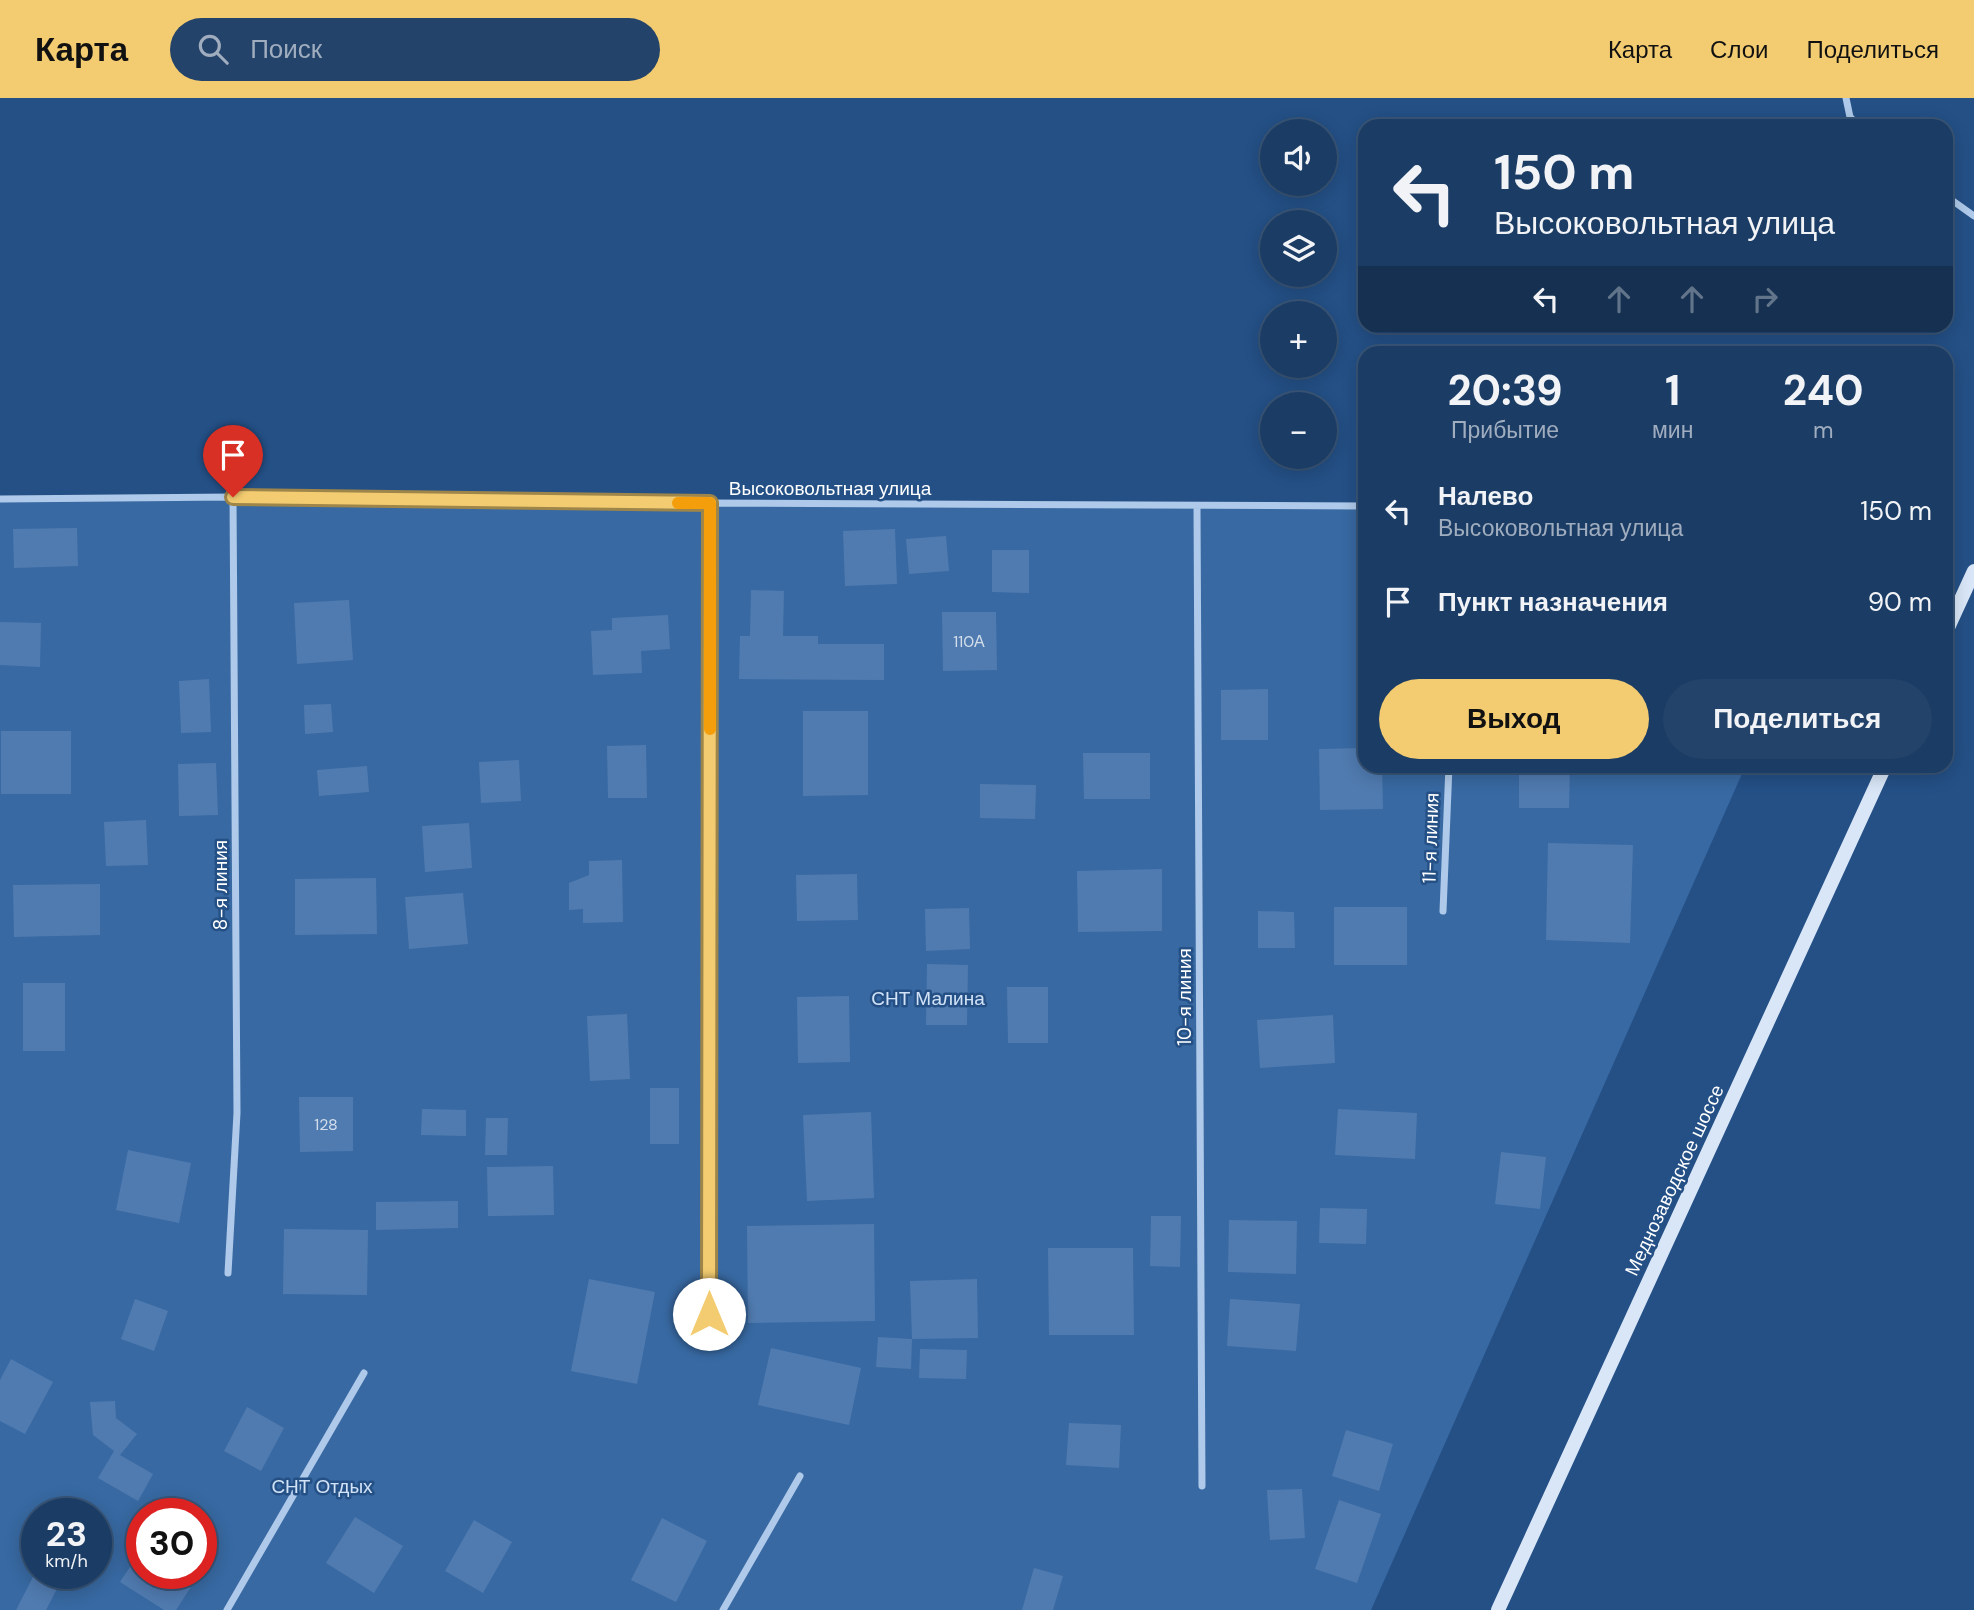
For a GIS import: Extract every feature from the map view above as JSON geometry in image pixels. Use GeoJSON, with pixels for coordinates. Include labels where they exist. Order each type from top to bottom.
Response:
{"type":"FeatureCollection","features":[{"type":"Feature","properties":{"kind":"main road"},"geometry":{"type":"LineString","coordinates":[[1953,617],[1974,571]]}},
{"type":"Feature","properties":{"kind":"main road","name":"Меднозаводское шоссе"},"geometry":{"type":"LineString","coordinates":[[1498,1610],[1882,773]]}},
{"type":"Feature","properties":{"kind":"street"},"geometry":{"type":"LineString","coordinates":[[1846,98],[1852,119]]}},
{"type":"Feature","properties":{"kind":"street"},"geometry":{"type":"LineString","coordinates":[[1953,201],[1974,216]]}},
{"type":"Feature","properties":{"kind":"street","name":"Высоковольтная улица"},"geometry":{"type":"LineString","coordinates":[[0,499],[233,497],[1197,507],[1358,506]]}},
{"type":"Feature","properties":{"kind":"street","name":"8-я линия"},"geometry":{"type":"LineString","coordinates":[[228,1273],[237,1113],[233,497]]}},
{"type":"Feature","properties":{"kind":"street"},"geometry":{"type":"LineString","coordinates":[[709,1314],[710,503]]}},
{"type":"Feature","properties":{"kind":"street","name":"10-я линия"},"geometry":{"type":"LineString","coordinates":[[1197,507],[1202,1486]]}},
{"type":"Feature","properties":{"kind":"street","name":"11-я линия"},"geometry":{"type":"LineString","coordinates":[[1443,911],[1449,773]]}},
{"type":"Feature","properties":{"kind":"street"},"geometry":{"type":"LineString","coordinates":[[227,1610],[363,1373]]}},
{"type":"Feature","properties":{"kind":"street"},"geometry":{"type":"LineString","coordinates":[[723,1610],[800,1476]]}},
{"type":"Feature","properties":{"kind":"green space","name":"СНТ Малина"},"geometry":{"type":"Polygon","coordinates":[[[0,499],[1358,508],[1358,773],[1742,773],[1371,1610],[0,1610],[0,499]]]}},
{"type":"Feature","properties":{"kind":"building"},"geometry":{"type":"Polygon","coordinates":[[[77,528],[78,566],[14,568],[13,529],[77,528]]]}},
{"type":"Feature","properties":{"kind":"building"},"geometry":{"type":"Polygon","coordinates":[[[895,529],[897,584],[845,586],[843,531],[895,529]]]}},
{"type":"Feature","properties":{"kind":"building"},"geometry":{"type":"Polygon","coordinates":[[[946,536],[949,571],[909,574],[906,539],[946,536]]]}},
{"type":"Feature","properties":{"kind":"building"},"geometry":{"type":"Polygon","coordinates":[[[992,550],[1029,550],[1029,593],[992,592],[992,550]]]}},
{"type":"Feature","properties":{"kind":"building"},"geometry":{"type":"Polygon","coordinates":[[[751,590],[784,591],[783,636],[818,636],[818,644],[884,644],[884,680],[739,679],[740,636],[750,636],[751,590]]]}},
{"type":"Feature","properties":{"kind":"building"},"geometry":{"type":"Polygon","coordinates":[[[349,600],[353,660],[297,664],[294,603],[349,600]]]}},
{"type":"Feature","properties":{"kind":"building"},"geometry":{"type":"Polygon","coordinates":[[[942,612],[996,612],[997,670],[943,671],[942,612]]]}},
{"type":"Feature","properties":{"kind":"building"},"geometry":{"type":"Polygon","coordinates":[[[668,615],[670,649],[641,651],[642,673],[593,675],[591,631],[612,630],[612,618],[668,615]]]}},
{"type":"Feature","properties":{"kind":"building"},"geometry":{"type":"Polygon","coordinates":[[[0,622],[41,623],[40,667],[0,665],[0,622]]]}},
{"type":"Feature","properties":{"kind":"building"},"geometry":{"type":"Polygon","coordinates":[[[209,679],[211,732],[181,733],[179,681],[209,679]]]}},
{"type":"Feature","properties":{"kind":"building"},"geometry":{"type":"Polygon","coordinates":[[[1268,689],[1268,740],[1221,740],[1221,690],[1268,689]]]}},
{"type":"Feature","properties":{"kind":"building"},"geometry":{"type":"Polygon","coordinates":[[[331,704],[333,732],[305,734],[304,705],[331,704]]]}},
{"type":"Feature","properties":{"kind":"building"},"geometry":{"type":"Polygon","coordinates":[[[803,711],[868,711],[868,795],[803,796],[803,711]]]}},
{"type":"Feature","properties":{"kind":"building"},"geometry":{"type":"Polygon","coordinates":[[[1,731],[71,731],[71,794],[1,794],[1,731]]]}},
{"type":"Feature","properties":{"kind":"building"},"geometry":{"type":"Polygon","coordinates":[[[646,745],[647,798],[608,798],[607,746],[646,745]]]}},
{"type":"Feature","properties":{"kind":"building"},"geometry":{"type":"Polygon","coordinates":[[[1358,748],[1358,773],[1382,773],[1383,809],[1320,810],[1319,749],[1358,748]]]}},
{"type":"Feature","properties":{"kind":"building"},"geometry":{"type":"Polygon","coordinates":[[[1083,753],[1150,753],[1150,799],[1084,799],[1083,753]]]}},
{"type":"Feature","properties":{"kind":"building"},"geometry":{"type":"Polygon","coordinates":[[[519,760],[521,801],[481,803],[479,762],[519,760]]]}},
{"type":"Feature","properties":{"kind":"building"},"geometry":{"type":"Polygon","coordinates":[[[216,763],[218,815],[179,816],[178,764],[216,763]]]}},
{"type":"Feature","properties":{"kind":"building"},"geometry":{"type":"Polygon","coordinates":[[[367,766],[369,792],[319,796],[317,770],[367,766]]]}},
{"type":"Feature","properties":{"kind":"building"},"geometry":{"type":"Polygon","coordinates":[[[1519,773],[1570,773],[1569,808],[1519,808],[1519,773]]]}},
{"type":"Feature","properties":{"kind":"building"},"geometry":{"type":"Polygon","coordinates":[[[980,784],[1036,785],[1035,819],[980,818],[980,784]]]}},
{"type":"Feature","properties":{"kind":"building"},"geometry":{"type":"Polygon","coordinates":[[[146,820],[148,865],[106,866],[104,822],[146,820]]]}},
{"type":"Feature","properties":{"kind":"building"},"geometry":{"type":"Polygon","coordinates":[[[469,823],[472,868],[425,872],[422,826],[469,823]]]}},
{"type":"Feature","properties":{"kind":"building"},"geometry":{"type":"Polygon","coordinates":[[[1548,843],[1633,845],[1630,943],[1546,940],[1548,843]]]}},
{"type":"Feature","properties":{"kind":"building"},"geometry":{"type":"Polygon","coordinates":[[[622,860],[623,922],[583,923],[583,909],[569,910],[569,883],[589,875],[589,861],[622,860]]]}},
{"type":"Feature","properties":{"kind":"building"},"geometry":{"type":"Polygon","coordinates":[[[1162,869],[1162,931],[1078,932],[1077,871],[1162,869]]]}},
{"type":"Feature","properties":{"kind":"building"},"geometry":{"type":"Polygon","coordinates":[[[857,874],[858,920],[797,921],[796,875],[857,874]]]}},
{"type":"Feature","properties":{"kind":"building"},"geometry":{"type":"Polygon","coordinates":[[[376,878],[377,934],[295,935],[295,879],[376,878]]]}},
{"type":"Feature","properties":{"kind":"building"},"geometry":{"type":"Polygon","coordinates":[[[100,884],[100,935],[14,937],[13,885],[100,884]]]}},
{"type":"Feature","properties":{"kind":"building"},"geometry":{"type":"Polygon","coordinates":[[[463,893],[468,944],[409,949],[405,897],[463,893]]]}},
{"type":"Feature","properties":{"kind":"building"},"geometry":{"type":"Polygon","coordinates":[[[1334,907],[1407,907],[1407,965],[1334,965],[1334,907]]]}},
{"type":"Feature","properties":{"kind":"building"},"geometry":{"type":"Polygon","coordinates":[[[969,908],[970,949],[926,951],[925,909],[969,908]]]}},
{"type":"Feature","properties":{"kind":"building"},"geometry":{"type":"Polygon","coordinates":[[[1258,911],[1294,912],[1295,948],[1258,948],[1258,911]]]}},
{"type":"Feature","properties":{"kind":"building"},"geometry":{"type":"Polygon","coordinates":[[[927,964],[968,965],[967,1025],[926,1025],[927,964]]]}},
{"type":"Feature","properties":{"kind":"building"},"geometry":{"type":"Polygon","coordinates":[[[23,983],[65,983],[65,1051],[23,1051],[23,983]]]}},
{"type":"Feature","properties":{"kind":"building"},"geometry":{"type":"Polygon","coordinates":[[[1007,987],[1048,987],[1048,1043],[1008,1043],[1007,987]]]}},
{"type":"Feature","properties":{"kind":"building"},"geometry":{"type":"Polygon","coordinates":[[[849,996],[850,1062],[798,1063],[797,997],[849,996]]]}},
{"type":"Feature","properties":{"kind":"building"},"geometry":{"type":"Polygon","coordinates":[[[627,1014],[630,1079],[590,1081],[587,1016],[627,1014]]]}},
{"type":"Feature","properties":{"kind":"building"},"geometry":{"type":"Polygon","coordinates":[[[1333,1015],[1335,1063],[1260,1068],[1257,1020],[1333,1015]]]}},
{"type":"Feature","properties":{"kind":"building"},"geometry":{"type":"Polygon","coordinates":[[[650,1088],[679,1088],[679,1144],[650,1144],[650,1088]]]}},
{"type":"Feature","properties":{"kind":"building"},"geometry":{"type":"Polygon","coordinates":[[[299,1097],[353,1097],[353,1151],[300,1152],[299,1097]]]}},
{"type":"Feature","properties":{"kind":"building"},"geometry":{"type":"Polygon","coordinates":[[[422,1109],[466,1110],[466,1136],[421,1135],[422,1109]]]}},
{"type":"Feature","properties":{"kind":"building"},"geometry":{"type":"Polygon","coordinates":[[[1338,1109],[1417,1113],[1415,1159],[1335,1155],[1338,1109]]]}},
{"type":"Feature","properties":{"kind":"building"},"geometry":{"type":"Polygon","coordinates":[[[871,1112],[874,1198],[807,1201],[803,1115],[871,1112]]]}},
{"type":"Feature","properties":{"kind":"building"},"geometry":{"type":"Polygon","coordinates":[[[486,1118],[508,1118],[507,1155],[485,1155],[486,1118]]]}},
{"type":"Feature","properties":{"kind":"building"},"geometry":{"type":"Polygon","coordinates":[[[128,1150],[191,1163],[179,1223],[116,1210],[128,1150]]]}},
{"type":"Feature","properties":{"kind":"building"},"geometry":{"type":"Polygon","coordinates":[[[1501,1152],[1546,1157],[1540,1209],[1495,1204],[1501,1152]]]}},
{"type":"Feature","properties":{"kind":"building"},"geometry":{"type":"Polygon","coordinates":[[[553,1166],[554,1215],[488,1216],[487,1167],[553,1166]]]}},
{"type":"Feature","properties":{"kind":"building"},"geometry":{"type":"Polygon","coordinates":[[[458,1201],[458,1228],[376,1230],[376,1202],[458,1201]]]}},
{"type":"Feature","properties":{"kind":"building"},"geometry":{"type":"Polygon","coordinates":[[[1320,1208],[1367,1209],[1366,1244],[1319,1243],[1320,1208]]]}},
{"type":"Feature","properties":{"kind":"building"},"geometry":{"type":"Polygon","coordinates":[[[1151,1216],[1181,1216],[1180,1267],[1150,1266],[1151,1216]]]}},
{"type":"Feature","properties":{"kind":"building"},"geometry":{"type":"Polygon","coordinates":[[[1229,1220],[1297,1221],[1296,1274],[1228,1272],[1229,1220]]]}},
{"type":"Feature","properties":{"kind":"building"},"geometry":{"type":"Polygon","coordinates":[[[874,1224],[875,1321],[748,1323],[747,1226],[874,1224]]]}},
{"type":"Feature","properties":{"kind":"building"},"geometry":{"type":"Polygon","coordinates":[[[284,1229],[368,1230],[367,1295],[283,1294],[284,1229]]]}},
{"type":"Feature","properties":{"kind":"building"},"geometry":{"type":"Polygon","coordinates":[[[1048,1248],[1133,1248],[1134,1335],[1049,1335],[1048,1248]]]}},
{"type":"Feature","properties":{"kind":"building"},"geometry":{"type":"Polygon","coordinates":[[[589,1279],[655,1292],[637,1384],[571,1371],[589,1279]]]}},
{"type":"Feature","properties":{"kind":"building"},"geometry":{"type":"Polygon","coordinates":[[[977,1279],[978,1338],[912,1339],[910,1281],[977,1279]]]}},
{"type":"Feature","properties":{"kind":"building"},"geometry":{"type":"Polygon","coordinates":[[[135,1299],[168,1311],[154,1351],[121,1339],[135,1299]]]}},
{"type":"Feature","properties":{"kind":"building"},"geometry":{"type":"Polygon","coordinates":[[[1230,1299],[1300,1304],[1296,1351],[1227,1346],[1230,1299]]]}},
{"type":"Feature","properties":{"kind":"building"},"geometry":{"type":"Polygon","coordinates":[[[878,1337],[912,1339],[911,1369],[876,1367],[878,1337]]]}},
{"type":"Feature","properties":{"kind":"building"},"geometry":{"type":"Polygon","coordinates":[[[771,1348],[861,1368],[849,1425],[758,1405],[771,1348]]]}},
{"type":"Feature","properties":{"kind":"building"},"geometry":{"type":"Polygon","coordinates":[[[920,1349],[967,1350],[966,1379],[919,1378],[920,1349]]]}},
{"type":"Feature","properties":{"kind":"building"},"geometry":{"type":"Polygon","coordinates":[[[11,1359],[53,1382],[25,1434],[0,1421],[0,1380],[11,1359]]]}},
{"type":"Feature","properties":{"kind":"building"},"geometry":{"type":"Polygon","coordinates":[[[115,1401],[116,1418],[137,1434],[120,1455],[153,1474],[140,1498],[133,1498],[98,1478],[114,1451],[93,1435],[90,1402],[115,1401]]]}},
{"type":"Feature","properties":{"kind":"building"},"geometry":{"type":"Polygon","coordinates":[[[247,1407],[284,1428],[261,1471],[224,1451],[247,1407]]]}},
{"type":"Feature","properties":{"kind":"building"},"geometry":{"type":"Polygon","coordinates":[[[1069,1423],[1121,1425],[1119,1468],[1066,1465],[1069,1423]]]}},
{"type":"Feature","properties":{"kind":"building"},"geometry":{"type":"Polygon","coordinates":[[[1346,1430],[1393,1444],[1379,1491],[1332,1476],[1346,1430]]]}},
{"type":"Feature","properties":{"kind":"building"},"geometry":{"type":"Polygon","coordinates":[[[1302,1489],[1305,1538],[1270,1540],[1267,1490],[1302,1489]]]}},
{"type":"Feature","properties":{"kind":"building"},"geometry":{"type":"Polygon","coordinates":[[[1339,1500],[1381,1514],[1357,1583],[1315,1569],[1339,1500]]]}},
{"type":"Feature","properties":{"kind":"building"},"geometry":{"type":"Polygon","coordinates":[[[355,1517],[403,1546],[374,1593],[326,1563],[355,1517]]]}},
{"type":"Feature","properties":{"kind":"building"},"geometry":{"type":"Polygon","coordinates":[[[662,1518],[707,1541],[676,1602],[631,1580],[662,1518]]]}},
{"type":"Feature","properties":{"kind":"building"},"geometry":{"type":"Polygon","coordinates":[[[474,1520],[512,1542],[483,1593],[445,1571],[474,1520]]]}},
{"type":"Feature","properties":{"kind":"building"},"geometry":{"type":"Polygon","coordinates":[[[1034,1568],[1063,1576],[1053,1610],[1022,1610],[1034,1568]]]}},
{"type":"Feature","properties":{"kind":"building"},"geometry":{"type":"Polygon","coordinates":[[[126,1573],[126,1586],[120,1582],[126,1573]]]}},
{"type":"Feature","properties":{"kind":"building"},"geometry":{"type":"Polygon","coordinates":[[[27,1589],[57,1589],[46,1610],[16,1610],[27,1589]]]}},
{"type":"Feature","properties":{"kind":"building"},"geometry":{"type":"Polygon","coordinates":[[[131,1589],[190,1589],[176,1610],[164,1610],[131,1589]]]}},
{"type":"Feature","properties":{"kind":"slow traffic"},"geometry":{"type":"LineString","coordinates":[[678,503],[710,503],[710,729]]}},
{"type":"Feature","properties":{"kind":"route"},"geometry":{"type":"LineString","coordinates":[[233,497],[710,503],[709,1314]]}},
{"type":"Feature","properties":{"kind":"park label","name":"СНТ Отдых"},"geometry":{"type":"Point","coordinates":[322,1486]}}]}
